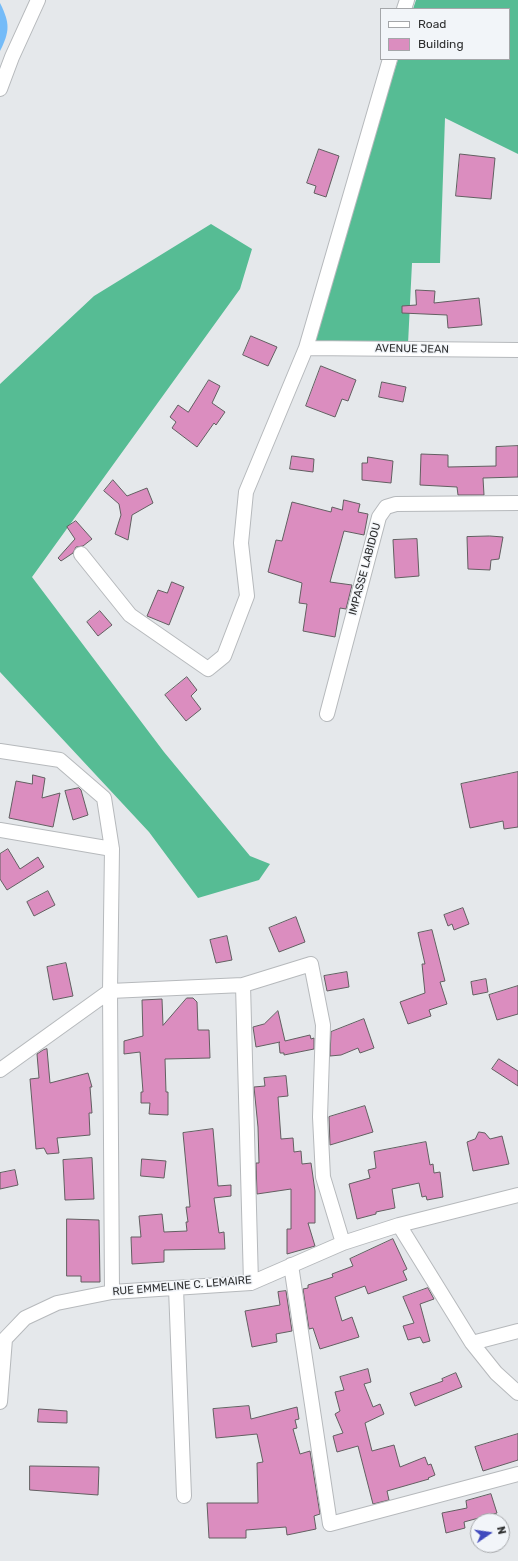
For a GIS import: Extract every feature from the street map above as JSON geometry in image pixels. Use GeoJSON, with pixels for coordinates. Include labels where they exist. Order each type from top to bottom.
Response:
{"type":"FeatureCollection","features":[{"type":"Feature","properties":{"kind":"street"},"geometry":{"type":"LineString","coordinates":[[0,89],[12,57],[38,0]]}},
{"type":"Feature","properties":{"kind":"street"},"geometry":{"type":"LineString","coordinates":[[81,554],[130,615],[208,669],[224,656],[247,596],[241,543],[246,492],[306,348],[390,60]]}},
{"type":"Feature","properties":{"kind":"street","name":"AVENUE JEAN"},"geometry":{"type":"LineString","coordinates":[[306,348],[518,350]]}},
{"type":"Feature","properties":{"kind":"street","name":"IMPASSE LABIDOU"},"geometry":{"type":"LineString","coordinates":[[327,714],[379,517],[386,507],[396,504],[518,504]]}},
{"type":"Feature","properties":{"kind":"street"},"geometry":{"type":"LineString","coordinates":[[0,750],[60,760],[104,798],[112,849],[110,991],[112,1292]]}},
{"type":"Feature","properties":{"kind":"street"},"geometry":{"type":"LineString","coordinates":[[0,830],[112,849]]}},
{"type":"Feature","properties":{"kind":"street"},"geometry":{"type":"LineString","coordinates":[[0,1070],[110,991],[244,985],[311,964],[323,1025],[320,1117],[323,1177],[343,1243]]}},
{"type":"Feature","properties":{"kind":"street"},"geometry":{"type":"LineString","coordinates":[[244,985],[251,1283]]}},
{"type":"Feature","properties":{"kind":"street","name":"RUE EMMELINE C. LEMAIRE"},"geometry":{"type":"LineString","coordinates":[[0,1402],[5,1339],[25,1318],[57,1303],[112,1292],[251,1283],[343,1243],[399,1225],[518,1195]]}},
{"type":"Feature","properties":{"kind":"street"},"geometry":{"type":"LineString","coordinates":[[399,1225],[472,1343],[496,1373],[518,1393]]}},
{"type":"Feature","properties":{"kind":"street"},"geometry":{"type":"LineString","coordinates":[[291,1266],[330,1524],[518,1474]]}},
{"type":"Feature","properties":{"kind":"street"},"geometry":{"type":"LineString","coordinates":[[176,1288],[184,1496]]}},
{"type":"Feature","properties":{"kind":"street"},"geometry":{"type":"LineString","coordinates":[[472,1343],[518,1331]]}},
{"type":"Feature","properties":{"kind":"green space"},"geometry":{"type":"Polygon","coordinates":[[[416,0],[518,0],[518,154],[445,118],[440,263],[412,263],[408,344],[312,341],[398,60],[510,60],[510,8],[413,8],[416,0]]]}},
{"type":"Feature","properties":{"kind":"green space"},"geometry":{"type":"Polygon","coordinates":[[[211,224],[252,249],[240,289],[32,577],[164,752],[250,856],[270,864],[259,880],[198,898],[149,832],[0,672],[0,384],[94,296],[211,224]]]}},
{"type":"Feature","properties":{"kind":"water"},"geometry":{"type":"Polygon","coordinates":[[[0,3],[6,16],[8,27],[6,38],[0,51],[0,3]]]}},
{"type":"Feature","properties":{"kind":"building"},"geometry":{"type":"Polygon","coordinates":[[[319,149],[339,156],[326,197],[314,193],[316,186],[307,183],[319,149]]]}},
{"type":"Feature","properties":{"kind":"building"},"geometry":{"type":"Polygon","coordinates":[[[460,154],[495,158],[491,199],[456,196],[460,154]]]}},
{"type":"Feature","properties":{"kind":"building"},"geometry":{"type":"Polygon","coordinates":[[[416,290],[435,291],[434,303],[479,298],[482,325],[448,328],[447,315],[402,313],[402,306],[416,305],[416,290]]]}},
{"type":"Feature","properties":{"kind":"building"},"geometry":{"type":"Polygon","coordinates":[[[251,336],[277,347],[268,366],[243,355],[251,336]]]}},
{"type":"Feature","properties":{"kind":"building"},"geometry":{"type":"Polygon","coordinates":[[[321,366],[356,380],[348,401],[342,399],[335,417],[306,406],[321,366]]]}},
{"type":"Feature","properties":{"kind":"building"},"geometry":{"type":"Polygon","coordinates":[[[209,380],[220,386],[212,403],[225,412],[216,425],[214,423],[197,447],[172,428],[176,422],[170,417],[178,405],[188,412],[209,380]]]}},
{"type":"Feature","properties":{"kind":"building"},"geometry":{"type":"Polygon","coordinates":[[[382,382],[406,387],[403,402],[379,397],[382,382]]]}},
{"type":"Feature","properties":{"kind":"building"},"geometry":{"type":"Polygon","coordinates":[[[518,446],[518,477],[483,478],[484,495],[458,495],[457,487],[420,485],[421,454],[448,455],[448,467],[496,466],[496,447],[518,446]]]}},
{"type":"Feature","properties":{"kind":"building"},"geometry":{"type":"Polygon","coordinates":[[[292,456],[314,459],[313,472],[290,469],[292,456]]]}},
{"type":"Feature","properties":{"kind":"building"},"geometry":{"type":"Polygon","coordinates":[[[368,457],[393,461],[391,483],[362,480],[362,463],[367,463],[368,457]]]}},
{"type":"Feature","properties":{"kind":"building"},"geometry":{"type":"Polygon","coordinates":[[[113,480],[127,496],[147,488],[153,503],[132,515],[128,540],[115,534],[121,515],[119,504],[104,491],[113,480]]]}},
{"type":"Feature","properties":{"kind":"building"},"geometry":{"type":"Polygon","coordinates":[[[344,500],[360,504],[358,512],[368,514],[364,535],[344,531],[330,582],[352,585],[346,609],[340,608],[335,637],[303,631],[307,604],[299,603],[302,583],[268,572],[276,540],[282,541],[292,502],[331,512],[332,507],[342,510],[344,500]]]}},
{"type":"Feature","properties":{"kind":"building"},"geometry":{"type":"Polygon","coordinates":[[[76,521],[92,539],[83,546],[76,547],[73,553],[61,561],[58,558],[75,539],[67,527],[76,521]]]}},
{"type":"Feature","properties":{"kind":"building"},"geometry":{"type":"Polygon","coordinates":[[[467,537],[503,537],[499,559],[491,560],[490,570],[468,569],[467,537]]]}},
{"type":"Feature","properties":{"kind":"building"},"geometry":{"type":"Polygon","coordinates":[[[417,539],[419,576],[395,578],[393,540],[417,539]]]}},
{"type":"Feature","properties":{"kind":"building"},"geometry":{"type":"Polygon","coordinates":[[[172,582],[184,587],[169,625],[147,616],[158,590],[167,593],[172,582]]]}},
{"type":"Feature","properties":{"kind":"building"},"geometry":{"type":"Polygon","coordinates":[[[100,611],[112,625],[98,636],[87,622],[100,611]]]}},
{"type":"Feature","properties":{"kind":"building"},"geometry":{"type":"Polygon","coordinates":[[[187,677],[197,690],[191,696],[201,709],[186,721],[165,695],[187,677]]]}},
{"type":"Feature","properties":{"kind":"building"},"geometry":{"type":"Polygon","coordinates":[[[518,772],[518,827],[504,829],[503,821],[470,828],[461,784],[518,772]]]}},
{"type":"Feature","properties":{"kind":"building"},"geometry":{"type":"Polygon","coordinates":[[[33,775],[45,778],[42,798],[60,793],[53,827],[9,818],[16,781],[32,784],[33,775]]]}},
{"type":"Feature","properties":{"kind":"building"},"geometry":{"type":"Polygon","coordinates":[[[79,788],[81,790],[88,815],[73,820],[65,791],[79,788]]]}},
{"type":"Feature","properties":{"kind":"building"},"geometry":{"type":"Polygon","coordinates":[[[8,849],[20,869],[38,857],[44,867],[7,890],[0,879],[0,854],[8,849]]]}},
{"type":"Feature","properties":{"kind":"building"},"geometry":{"type":"Polygon","coordinates":[[[48,891],[55,905],[34,916],[27,902],[48,891]]]}},
{"type":"Feature","properties":{"kind":"building"},"geometry":{"type":"Polygon","coordinates":[[[463,908],[469,924],[454,930],[452,924],[448,926],[444,915],[463,908]]]}},
{"type":"Feature","properties":{"kind":"building"},"geometry":{"type":"Polygon","coordinates":[[[296,917],[305,942],[279,952],[269,928],[296,917]]]}},
{"type":"Feature","properties":{"kind":"building"},"geometry":{"type":"Polygon","coordinates":[[[432,930],[445,981],[440,982],[447,1004],[429,1010],[431,1016],[408,1024],[400,1002],[425,993],[422,964],[425,964],[418,933],[432,930]]]}},
{"type":"Feature","properties":{"kind":"building"},"geometry":{"type":"Polygon","coordinates":[[[227,936],[232,960],[216,963],[210,940],[227,936]]]}},
{"type":"Feature","properties":{"kind":"building"},"geometry":{"type":"Polygon","coordinates":[[[66,963],[73,996],[53,1000],[47,967],[66,963]]]}},
{"type":"Feature","properties":{"kind":"building"},"geometry":{"type":"Polygon","coordinates":[[[347,972],[349,987],[327,991],[324,976],[347,972]]]}},
{"type":"Feature","properties":{"kind":"building"},"geometry":{"type":"Polygon","coordinates":[[[486,979],[488,992],[473,995],[471,982],[486,979]]]}},
{"type":"Feature","properties":{"kind":"building"},"geometry":{"type":"Polygon","coordinates":[[[518,986],[518,1014],[497,1020],[489,995],[518,986]]]}},
{"type":"Feature","properties":{"kind":"building"},"geometry":{"type":"Polygon","coordinates":[[[187,998],[193,998],[197,1002],[198,1030],[209,1030],[210,1058],[165,1059],[166,1092],[168,1092],[168,1115],[149,1114],[150,1103],[141,1103],[141,1092],[143,1092],[140,1052],[124,1054],[124,1041],[143,1036],[142,1000],[162,999],[163,1025],[187,998]]]}},
{"type":"Feature","properties":{"kind":"building"},"geometry":{"type":"Polygon","coordinates":[[[278,1011],[285,1041],[310,1035],[311,1039],[314,1038],[314,1049],[284,1055],[284,1053],[280,1053],[280,1042],[256,1047],[253,1027],[264,1024],[278,1011]]]}},
{"type":"Feature","properties":{"kind":"building"},"geometry":{"type":"Polygon","coordinates":[[[364,1019],[374,1048],[360,1053],[358,1048],[341,1055],[330,1056],[331,1032],[364,1019]]]}},
{"type":"Feature","properties":{"kind":"building"},"geometry":{"type":"Polygon","coordinates":[[[47,1049],[50,1083],[88,1073],[92,1087],[90,1087],[92,1113],[89,1113],[90,1135],[57,1138],[59,1153],[47,1154],[44,1148],[36,1149],[30,1079],[39,1078],[37,1054],[47,1049]]]}},
{"type":"Feature","properties":{"kind":"building"},"geometry":{"type":"Polygon","coordinates":[[[499,1059],[518,1071],[518,1086],[492,1069],[499,1059]]]}},
{"type":"Feature","properties":{"kind":"building"},"geometry":{"type":"Polygon","coordinates":[[[286,1076],[288,1096],[278,1097],[281,1139],[293,1138],[294,1152],[301,1151],[302,1164],[311,1163],[315,1191],[315,1223],[308,1223],[315,1246],[287,1254],[287,1229],[291,1229],[291,1189],[257,1194],[256,1163],[259,1163],[258,1127],[254,1087],[265,1086],[264,1078],[286,1076]]]}},
{"type":"Feature","properties":{"kind":"building"},"geometry":{"type":"Polygon","coordinates":[[[365,1106],[373,1132],[330,1145],[329,1117],[365,1106]]]}},
{"type":"Feature","properties":{"kind":"building"},"geometry":{"type":"Polygon","coordinates":[[[213,1129],[218,1186],[231,1185],[231,1196],[214,1198],[219,1233],[224,1232],[225,1249],[164,1250],[164,1262],[132,1264],[131,1237],[141,1237],[139,1216],[162,1214],[164,1232],[187,1231],[186,1222],[188,1222],[186,1207],[190,1207],[183,1133],[213,1129]]]}},
{"type":"Feature","properties":{"kind":"building"},"geometry":{"type":"Polygon","coordinates":[[[479,1132],[485,1133],[490,1139],[502,1136],[509,1164],[473,1171],[467,1142],[475,1139],[479,1132]]]}},
{"type":"Feature","properties":{"kind":"building"},"geometry":{"type":"Polygon","coordinates":[[[426,1142],[430,1165],[433,1164],[434,1173],[440,1172],[443,1197],[427,1200],[426,1196],[422,1197],[419,1183],[392,1189],[395,1208],[376,1212],[376,1214],[357,1219],[349,1184],[370,1178],[368,1170],[376,1168],[374,1152],[426,1142]]]}},
{"type":"Feature","properties":{"kind":"building"},"geometry":{"type":"Polygon","coordinates":[[[92,1158],[94,1199],[65,1200],[63,1160],[92,1158]]]}},
{"type":"Feature","properties":{"kind":"building"},"geometry":{"type":"Polygon","coordinates":[[[142,1159],[166,1161],[164,1178],[141,1176],[142,1159]]]}},
{"type":"Feature","properties":{"kind":"building"},"geometry":{"type":"Polygon","coordinates":[[[15,1170],[18,1185],[0,1189],[0,1173],[15,1170]]]}},
{"type":"Feature","properties":{"kind":"building"},"geometry":{"type":"Polygon","coordinates":[[[67,1219],[99,1220],[100,1282],[81,1282],[81,1276],[67,1276],[67,1219]]]}},
{"type":"Feature","properties":{"kind":"building"},"geometry":{"type":"Polygon","coordinates":[[[393,1239],[407,1269],[403,1271],[407,1280],[368,1294],[365,1286],[335,1297],[342,1321],[352,1317],[359,1337],[320,1349],[313,1328],[309,1329],[303,1289],[308,1288],[308,1285],[333,1277],[332,1274],[353,1266],[350,1259],[393,1239]]]}},
{"type":"Feature","properties":{"kind":"building"},"geometry":{"type":"Polygon","coordinates":[[[428,1288],[434,1299],[420,1304],[430,1341],[423,1343],[420,1337],[408,1340],[403,1326],[414,1323],[403,1297],[428,1288]]]}},
{"type":"Feature","properties":{"kind":"building"},"geometry":{"type":"Polygon","coordinates":[[[286,1291],[292,1331],[276,1334],[277,1342],[252,1347],[245,1311],[280,1305],[278,1292],[286,1291]]]}},
{"type":"Feature","properties":{"kind":"building"},"geometry":{"type":"Polygon","coordinates":[[[368,1369],[371,1382],[364,1384],[373,1407],[380,1404],[384,1414],[365,1423],[372,1451],[394,1445],[400,1467],[425,1457],[428,1465],[431,1464],[435,1475],[428,1478],[429,1479],[387,1491],[389,1500],[373,1504],[358,1446],[337,1452],[333,1436],[343,1433],[335,1414],[340,1411],[335,1392],[344,1390],[340,1377],[368,1369]]]}},
{"type":"Feature","properties":{"kind":"building"},"geometry":{"type":"Polygon","coordinates":[[[456,1373],[462,1387],[415,1406],[410,1393],[443,1381],[442,1379],[456,1373]]]}},
{"type":"Feature","properties":{"kind":"building"},"geometry":{"type":"Polygon","coordinates":[[[249,1406],[251,1419],[297,1407],[299,1419],[295,1420],[297,1428],[293,1429],[300,1454],[310,1451],[320,1514],[314,1516],[316,1529],[287,1535],[286,1527],[246,1530],[246,1538],[209,1538],[207,1503],[258,1503],[257,1463],[263,1462],[257,1434],[216,1438],[213,1409],[249,1406]]]}},
{"type":"Feature","properties":{"kind":"building"},"geometry":{"type":"Polygon","coordinates":[[[39,1409],[67,1411],[67,1423],[38,1422],[39,1409]]]}},
{"type":"Feature","properties":{"kind":"building"},"geometry":{"type":"Polygon","coordinates":[[[518,1434],[518,1460],[483,1471],[475,1447],[518,1434]]]}},
{"type":"Feature","properties":{"kind":"building"},"geometry":{"type":"Polygon","coordinates":[[[30,1466],[99,1467],[98,1495],[30,1490],[30,1466]]]}},
{"type":"Feature","properties":{"kind":"building"},"geometry":{"type":"Polygon","coordinates":[[[491,1494],[497,1513],[470,1513],[470,1520],[464,1522],[465,1528],[446,1533],[442,1513],[467,1508],[466,1501],[491,1494]]]}}]}
